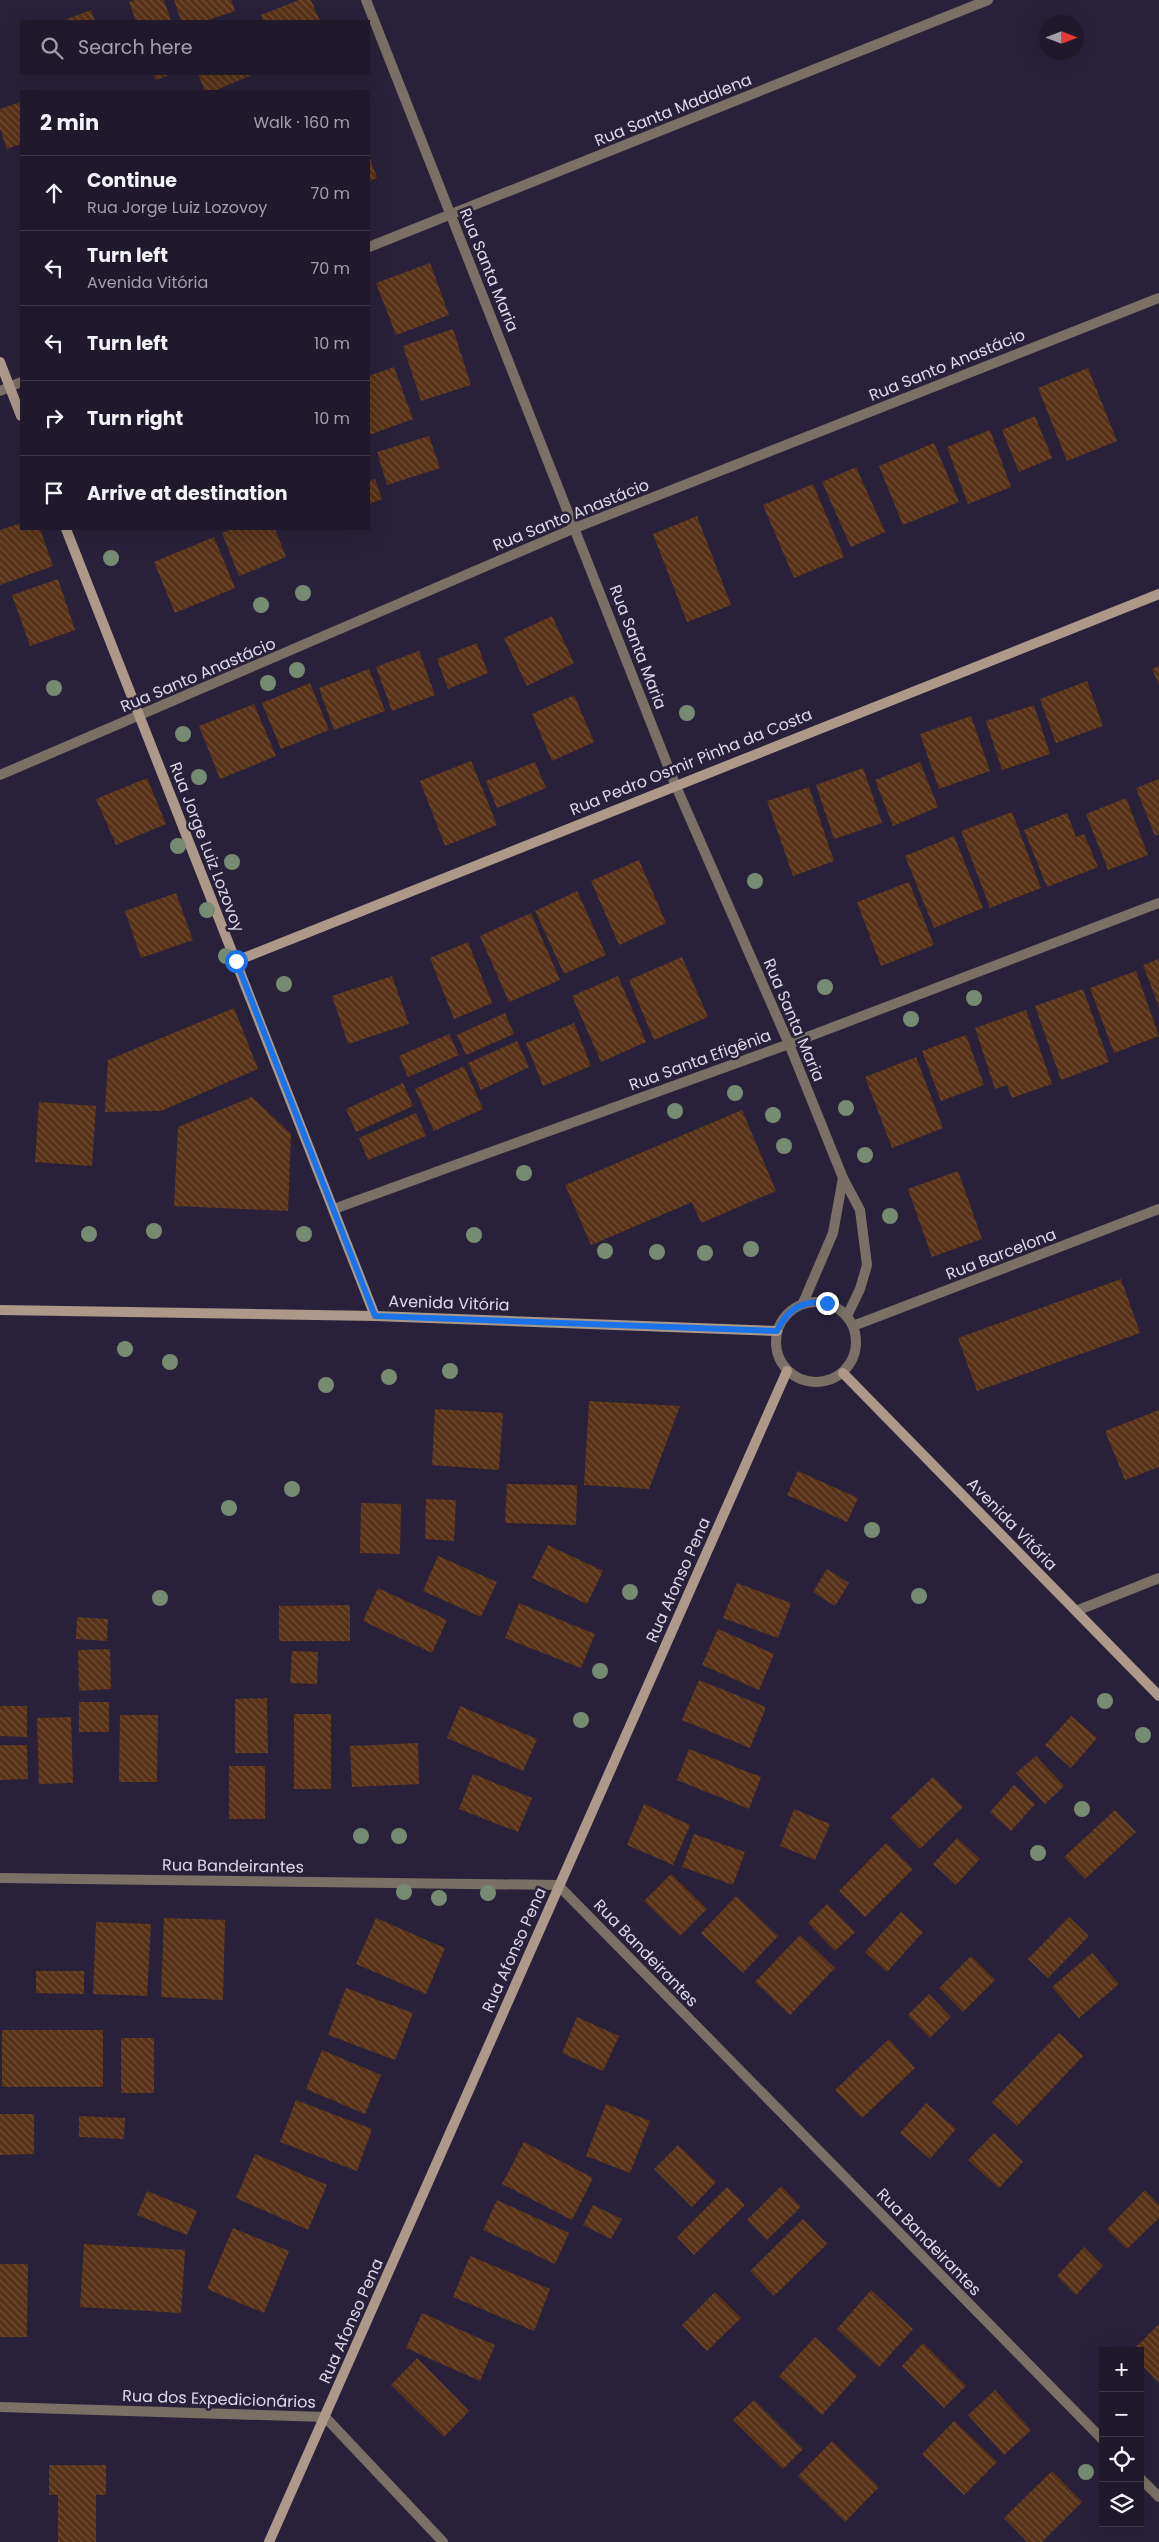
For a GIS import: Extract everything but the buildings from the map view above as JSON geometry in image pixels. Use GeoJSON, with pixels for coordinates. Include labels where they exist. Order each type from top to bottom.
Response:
{"type":"FeatureCollection","features":[{"type":"Feature","properties":{"kind":"street","name":"Rua Santa Maria"},"geometry":{"type":"LineString","coordinates":[[366,0],[675,784],[789,1044],[843,1178],[860,1210],[867,1265],[860,1290],[847,1316]]}},
{"type":"Feature","properties":{"kind":"street","name":"Rua Santa Madalena"},"geometry":{"type":"LineString","coordinates":[[370,247],[988,0]]}},
{"type":"Feature","properties":{"kind":"street","name":"Rua Santo Anastácio"},"geometry":{"type":"LineString","coordinates":[[0,775],[140,717],[575,528],[1159,298]]}},
{"type":"Feature","properties":{"kind":"street"},"geometry":{"type":"LineString","coordinates":[[0,362],[5,389],[20,414]]}},
{"type":"Feature","properties":{"kind":"street"},"geometry":{"type":"LineString","coordinates":[[5,389],[20,382]]}},
{"type":"Feature","properties":{"kind":"street","name":"Rua Jorge Luiz Lozovoy"},"geometry":{"type":"LineString","coordinates":[[66,530],[375,1316]]}},
{"type":"Feature","properties":{"kind":"street","name":"Rua Pedro Osmir Pinha da Costa"},"geometry":{"type":"LineString","coordinates":[[236,961],[675,784],[1159,594]]}},
{"type":"Feature","properties":{"kind":"street","name":"Rua Santa Efigênia"},"geometry":{"type":"LineString","coordinates":[[334,1209],[789,1044],[1159,903]]}},
{"type":"Feature","properties":{"kind":"street"},"geometry":{"type":"LineString","coordinates":[[804,1304],[832,1232],[843,1178]]}},
{"type":"Feature","properties":{"kind":"street","name":"Rua Barcelona"},"geometry":{"type":"LineString","coordinates":[[853,1326],[1159,1209]]}},
{"type":"Feature","properties":{"kind":"street"},"geometry":{"type":"LineString","coordinates":[[816,1301],[827,1303],[847,1316],[853,1326],[856,1346],[850,1365],[843,1373],[832,1380],[808,1382],[787,1371],[776,1352],[777,1331],[783,1319],[792,1309],[816,1301]]}},
{"type":"Feature","properties":{"kind":"street","name":"Avenida Vitória"},"geometry":{"type":"LineString","coordinates":[[0,1310],[375,1316],[777,1331]]}},
{"type":"Feature","properties":{"kind":"street","name":"Rua Afonso Pena"},"geometry":{"type":"LineString","coordinates":[[269,2542],[326,2417],[558,1885],[787,1371]]}},
{"type":"Feature","properties":{"kind":"street","name":"Avenida Vitória"},"geometry":{"type":"LineString","coordinates":[[843,1373],[1159,1696]]}},
{"type":"Feature","properties":{"kind":"street"},"geometry":{"type":"LineString","coordinates":[[1076,1611],[1159,1578]]}},
{"type":"Feature","properties":{"kind":"street","name":"Rua Bandeirantes"},"geometry":{"type":"LineString","coordinates":[[0,1878],[558,1885],[1100,2437]]}},
{"type":"Feature","properties":{"kind":"street","name":"Rua dos Expedicionários"},"geometry":{"type":"LineString","coordinates":[[0,2407],[326,2417],[443,2542]]}},
{"type":"Feature","properties":{"kind":"street"},"geometry":{"type":"LineString","coordinates":[[1144,2482],[1159,2497]]}},
{"type":"Feature","properties":{"kind":"route"},"geometry":{"type":"LineString","coordinates":[[236,961],[375,1316],[777,1331],[783,1319],[792,1309],[816,1301],[827,1303]]}}]}
